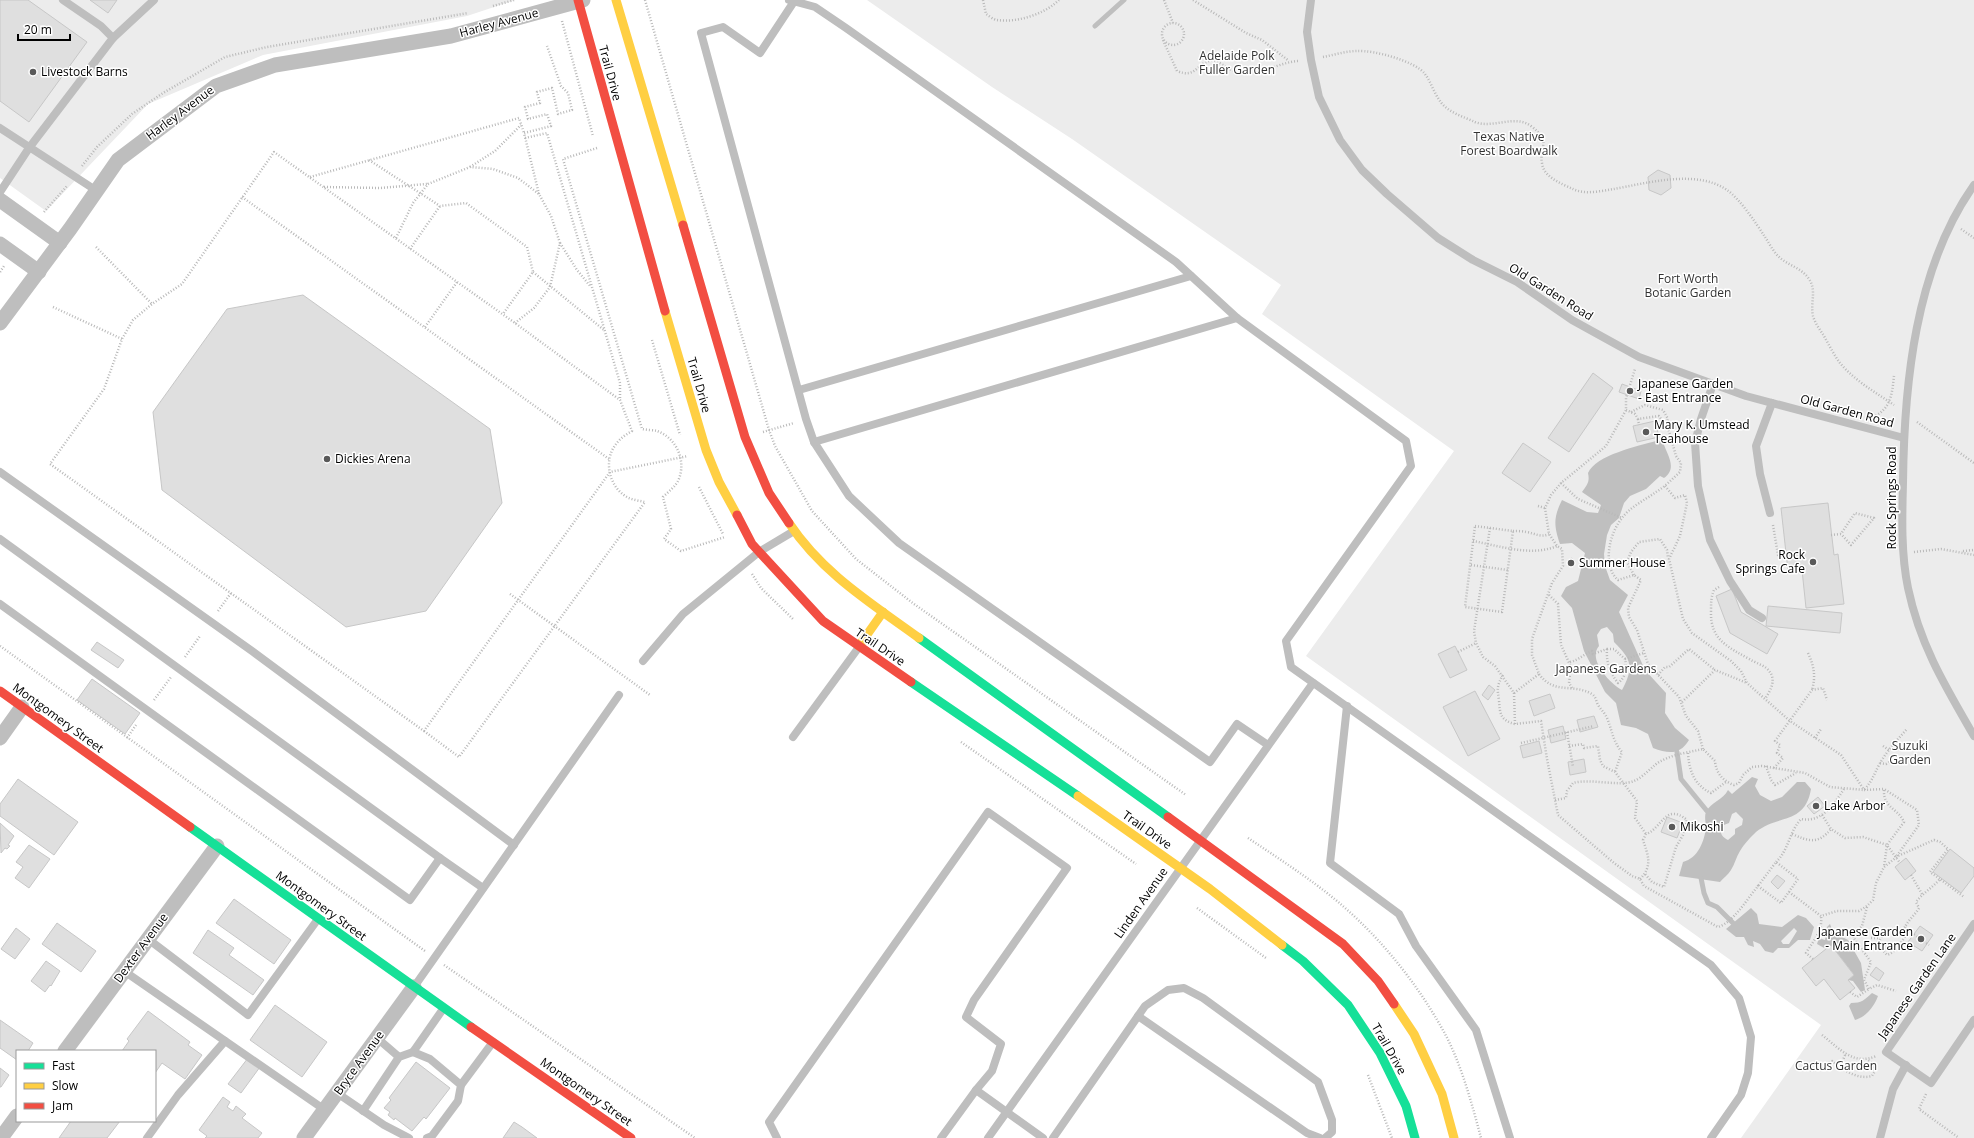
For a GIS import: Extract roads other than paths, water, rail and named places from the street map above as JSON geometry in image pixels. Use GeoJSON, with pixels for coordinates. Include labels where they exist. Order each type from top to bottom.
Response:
{"type":"FeatureCollection","features":[{"type":"Feature","properties":{"kind":"street","name":"Trail Drive"},"geometry":{"type":"LineString","coordinates":[[580,0],[645,245],[706,450],[719,482],[752,544],[822,622],[1180,868],[1303,960],[1348,1005],[1380,1053],[1406,1106],[1415,1138]]}},
{"type":"Feature","properties":{"kind":"street","name":"Harley Avenue"},"geometry":{"type":"LineString","coordinates":[[0,323],[60,243],[118,160],[216,86],[275,65],[451,36],[580,0]]}},
{"type":"Feature","properties":{"kind":"street","name":"Trail Drive"},"geometry":{"type":"LineString","coordinates":[[616,0],[745,437],[769,493],[801,541],[839,580],[1343,944],[1378,981],[1414,1034],[1442,1094],[1454,1138]]}},
{"type":"Feature","properties":{"kind":"street"},"geometry":{"type":"LineString","coordinates":[[0,200],[60,243]]}},
{"type":"Feature","properties":{"kind":"street"},"geometry":{"type":"LineString","coordinates":[[0,244],[39,272]]}},
{"type":"Feature","properties":{"kind":"street"},"geometry":{"type":"LineString","coordinates":[[859,646],[883,612]]}},
{"type":"Feature","properties":{"kind":"street","name":"Montgomery Street"},"geometry":{"type":"LineString","coordinates":[[0,691],[318,919],[631,1138]]}},
{"type":"Feature","properties":{"kind":"street"},"geometry":{"type":"LineString","coordinates":[[0,738],[22,707]]}},
{"type":"Feature","properties":{"kind":"street","name":"Dexter Avenue"},"geometry":{"type":"LineString","coordinates":[[66,1050],[217,846]]}},
{"type":"Feature","properties":{"kind":"street","name":"Bryce Avenue"},"geometry":{"type":"LineString","coordinates":[[304,1138],[414,987]]}},
{"type":"Feature","properties":{"kind":"street"},"geometry":{"type":"LineString","coordinates":[[1,1138],[16,1117]]}},
{"type":"Feature","properties":{"kind":"lane"},"geometry":{"type":"LineString","coordinates":[[62,0],[101,26],[113,38]]}},
{"type":"Feature","properties":{"kind":"lane"},"geometry":{"type":"LineString","coordinates":[[0,192],[29,148],[113,38],[154,0]]}},
{"type":"Feature","properties":{"kind":"lane","name":"Old Garden Road"},"geometry":{"type":"LineString","coordinates":[[1311,0],[1307,32],[1311,60],[1319,97],[1340,140],[1362,170],[1387,194],[1438,238],[1473,260],[1517,282],[1572,320],[1639,357],[1746,396],[1904,438]]}},
{"type":"Feature","properties":{"kind":"lane"},"geometry":{"type":"LineString","coordinates":[[1268,745],[1237,724],[1210,762],[898,543],[850,496],[814,442],[806,419],[701,33],[723,27],[760,53],[793,1],[815,8],[846,28],[1176,262],[1237,318],[1406,441],[1411,466],[1286,641],[1291,667],[1711,965],[1739,998],[1750,1037],[1748,1073],[1741,1095],[1711,1138]]}},
{"type":"Feature","properties":{"kind":"lane"},"geometry":{"type":"LineString","coordinates":[[0,128],[97,191]]}},
{"type":"Feature","properties":{"kind":"lane","name":"Rock Springs Road"},"geometry":{"type":"LineString","coordinates":[[1974,185],[1963,201],[1952,222],[1932,272],[1918,330],[1905,414],[1902,518],[1908,588],[1925,647],[1937,674],[1974,736]]}},
{"type":"Feature","properties":{"kind":"lane"},"geometry":{"type":"LineString","coordinates":[[799,390],[1191,276]]}},
{"type":"Feature","properties":{"kind":"lane"},"geometry":{"type":"LineString","coordinates":[[814,442],[1237,318]]}},
{"type":"Feature","properties":{"kind":"lane"},"geometry":{"type":"LineString","coordinates":[[1713,384],[1701,419],[1695,443],[1698,486],[1710,540],[1730,581],[1749,610],[1762,618]]}},
{"type":"Feature","properties":{"kind":"lane"},"geometry":{"type":"LineString","coordinates":[[1770,513],[1760,474],[1756,446],[1772,403]]}},
{"type":"Feature","properties":{"kind":"lane"},"geometry":{"type":"LineString","coordinates":[[0,472],[246,647],[514,845]]}},
{"type":"Feature","properties":{"kind":"lane"},"geometry":{"type":"LineString","coordinates":[[643,661],[683,614],[759,552],[794,531]]}},
{"type":"Feature","properties":{"kind":"lane"},"geometry":{"type":"LineString","coordinates":[[0,539],[483,888]]}},
{"type":"Feature","properties":{"kind":"lane"},"geometry":{"type":"LineString","coordinates":[[0,604],[410,900],[440,858]]}},
{"type":"Feature","properties":{"kind":"lane"},"geometry":{"type":"LineString","coordinates":[[793,737],[859,646]]}},
{"type":"Feature","properties":{"kind":"lane","name":"Linden Avenue"},"geometry":{"type":"LineString","coordinates":[[988,1138],[1313,683]]}},
{"type":"Feature","properties":{"kind":"lane"},"geometry":{"type":"LineString","coordinates":[[414,987],[619,695]]}},
{"type":"Feature","properties":{"kind":"lane"},"geometry":{"type":"LineString","coordinates":[[1346,706],[1330,863],[1399,914],[1416,946],[1476,1030],[1510,1138]]}},
{"type":"Feature","properties":{"kind":"lane"},"geometry":{"type":"LineString","coordinates":[[777,1138],[769,1122],[988,812],[1067,868],[974,1000],[966,1017],[1001,1044],[992,1071],[976,1090],[941,1138]]}},
{"type":"Feature","properties":{"kind":"lane"},"geometry":{"type":"LineString","coordinates":[[148,939],[248,1016],[318,919]]}},
{"type":"Feature","properties":{"kind":"lane","name":"Japanese Garden Lane"},"geometry":{"type":"LineString","coordinates":[[1974,924],[1886,1052],[1931,1083],[1974,1020]]}},
{"type":"Feature","properties":{"kind":"lane"},"geometry":{"type":"LineString","coordinates":[[124,971],[325,1110]]}},
{"type":"Feature","properties":{"kind":"lane"},"geometry":{"type":"LineString","coordinates":[[1053,1138],[1145,1006],[1168,990],[1184,988],[1204,998],[1318,1082],[1332,1120],[1332,1132],[1325,1138]]}},
{"type":"Feature","properties":{"kind":"lane"},"geometry":{"type":"LineString","coordinates":[[363,1111],[399,1057],[413,1052],[444,1008]]}},
{"type":"Feature","properties":{"kind":"lane"},"geometry":{"type":"LineString","coordinates":[[1138,1016],[1307,1132],[1320,1138]]}},
{"type":"Feature","properties":{"kind":"lane"},"geometry":{"type":"LineString","coordinates":[[377,1038],[399,1057]]}},
{"type":"Feature","properties":{"kind":"lane"},"geometry":{"type":"LineString","coordinates":[[147,1138],[178,1095],[226,1041]]}},
{"type":"Feature","properties":{"kind":"lane"},"geometry":{"type":"LineString","coordinates":[[427,1138],[432,1136],[458,1102],[461,1085],[493,1042]]}},
{"type":"Feature","properties":{"kind":"lane"},"geometry":{"type":"LineString","coordinates":[[413,1052],[430,1059],[461,1085]]}},
{"type":"Feature","properties":{"kind":"lane"},"geometry":{"type":"LineString","coordinates":[[1880,1138],[1893,1089],[1906,1065]]}},
{"type":"Feature","properties":{"kind":"lane"},"geometry":{"type":"LineString","coordinates":[[976,1090],[1042,1138]]}},
{"type":"Feature","properties":{"kind":"lane"},"geometry":{"type":"LineString","coordinates":[[337,1093],[384,1125],[409,1138]]}},
{"type":"Feature","properties":{"kind":"waterway"},"geometry":{"type":"LineString","coordinates":[[1095,26],[1124,0]]}},
{"type":"Feature","properties":{"kind":"waterway"},"geometry":{"type":"LineString","coordinates":[[1677,752],[1681,779],[1707,811]]}},
{"type":"Feature","properties":{"kind":"waterway"},"geometry":{"type":"LineString","coordinates":[[1701,878],[1708,903],[1717,907],[1733,923]]}},
{"type":"Feature","properties":{"kind":"place","name":"Livestock Barns"},"geometry":{"type":"Point","coordinates":[33,72]}},
{"type":"Feature","properties":{"kind":"place","name":"Japanese Garden - East Entrance"},"geometry":{"type":"Point","coordinates":[1630,391]}},
{"type":"Feature","properties":{"kind":"place","name":"Mary K. Umstead Teahouse"},"geometry":{"type":"Point","coordinates":[1646,432]}},
{"type":"Feature","properties":{"kind":"place","name":"Dickies Arena"},"geometry":{"type":"Point","coordinates":[327,459]}},
{"type":"Feature","properties":{"kind":"place","name":"Rock Springs Cafe"},"geometry":{"type":"Point","coordinates":[1813,562]}},
{"type":"Feature","properties":{"kind":"place","name":"Summer House"},"geometry":{"type":"Point","coordinates":[1571,563]}},
{"type":"Feature","properties":{"kind":"place","name":"Lake Arbor"},"geometry":{"type":"Point","coordinates":[1816,806]}},
{"type":"Feature","properties":{"kind":"place","name":"Mikoshi"},"geometry":{"type":"Point","coordinates":[1672,827]}},
{"type":"Feature","properties":{"kind":"place","name":"Japanese Garden - Main Entrance"},"geometry":{"type":"Point","coordinates":[1921,939]}},
{"type":"Feature","properties":{"kind":"park label","name":"Adelaide Polk Fuller Garden"},"geometry":{"type":"Point","coordinates":[1237,63]}},
{"type":"Feature","properties":{"kind":"park label","name":"Texas Native Forest Boardwalk"},"geometry":{"type":"Point","coordinates":[1509,144]}},
{"type":"Feature","properties":{"kind":"park label","name":"Fort Worth Botanic Garden"},"geometry":{"type":"Point","coordinates":[1688,286]}},
{"type":"Feature","properties":{"kind":"park label","name":"Japanese Gardens"},"geometry":{"type":"Point","coordinates":[1606,669]}},
{"type":"Feature","properties":{"kind":"park label","name":"Suzuki Garden"},"geometry":{"type":"Point","coordinates":[1910,753]}},
{"type":"Feature","properties":{"kind":"park label","name":"Cactus Garden"},"geometry":{"type":"Point","coordinates":[1836,1066]}}]}
